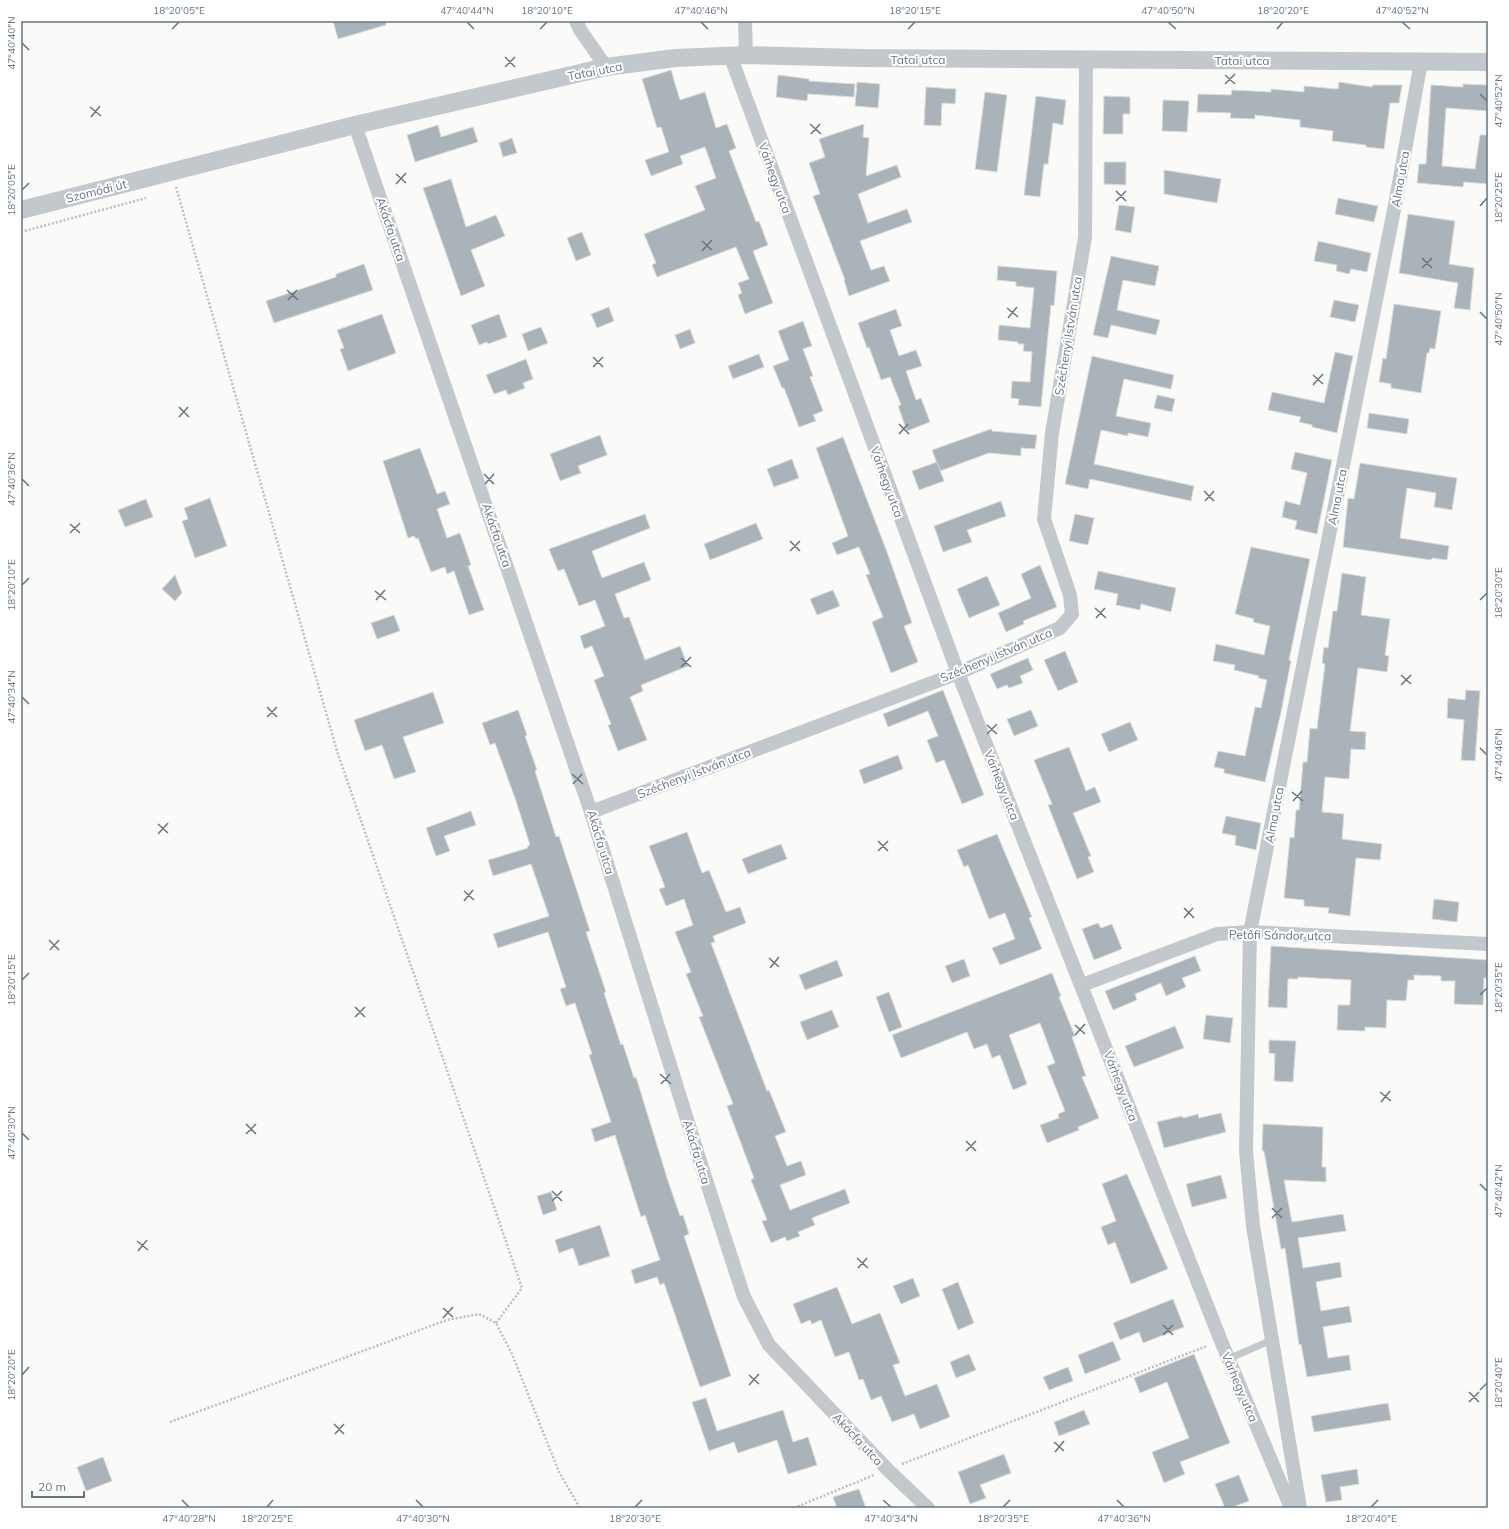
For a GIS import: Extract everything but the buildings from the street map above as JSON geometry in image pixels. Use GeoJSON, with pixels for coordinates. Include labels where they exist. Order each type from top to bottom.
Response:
{"type":"FeatureCollection","features":[{"type":"Feature","properties":{"kind":"street"},"geometry":{"type":"LineString","coordinates":[[576,21],[581,32],[606,67]]}},
{"type":"Feature","properties":{"kind":"street","name":"Várhegy utca"},"geometry":{"type":"LineString","coordinates":[[745,21],[738,55],[958,673],[1228,1359],[1291,1508]]}},
{"type":"Feature","properties":{"kind":"street","name":"Tatai utca"},"geometry":{"type":"LineString","coordinates":[[172,171],[355,125],[606,67],[675,58],[738,55],[861,58],[1488,62]]}},
{"type":"Feature","properties":{"kind":"street","name":"Széchenyi István utca"},"geometry":{"type":"LineString","coordinates":[[591,812],[958,673],[1060,628],[1072,614],[1070,595],[1044,519],[1052,433],[1084,238],[1086,59]]}},
{"type":"Feature","properties":{"kind":"street","name":"Alma utca"},"geometry":{"type":"LineString","coordinates":[[1250,932],[1395,205],[1421,62]]}},
{"type":"Feature","properties":{"kind":"street","name":"Akácfa utca"},"geometry":{"type":"LineString","coordinates":[[355,125],[591,812],[700,1162],[744,1297],[769,1345],[888,1470],[928,1508]]}},
{"type":"Feature","properties":{"kind":"street","name":"Szomódi út"},"geometry":{"type":"LineString","coordinates":[[21,210],[172,171]]}},
{"type":"Feature","properties":{"kind":"street"},"geometry":{"type":"LineString","coordinates":[[1250,932],[1246,1152],[1253,1226],[1300,1508]]}},
{"type":"Feature","properties":{"kind":"street","name":"Petőfi Sándor utca"},"geometry":{"type":"LineString","coordinates":[[1082,985],[1217,934],[1250,932],[1488,944]]}},
{"type":"Feature","properties":{"kind":"lane"},"geometry":{"type":"LineString","coordinates":[[1228,1359],[1272,1340]]}},
{"type":"Feature","properties":{"kind":"path"},"geometry":{"type":"LineString","coordinates":[[172,171],[337,752],[522,1288],[496,1323]]}},
{"type":"Feature","properties":{"kind":"path"},"geometry":{"type":"LineString","coordinates":[[170,1422],[447,1320],[479,1314],[496,1323],[512,1354],[559,1472],[580,1508]]}},
{"type":"Feature","properties":{"kind":"path"},"geometry":{"type":"LineString","coordinates":[[794,1508],[1221,1340]]}}]}
